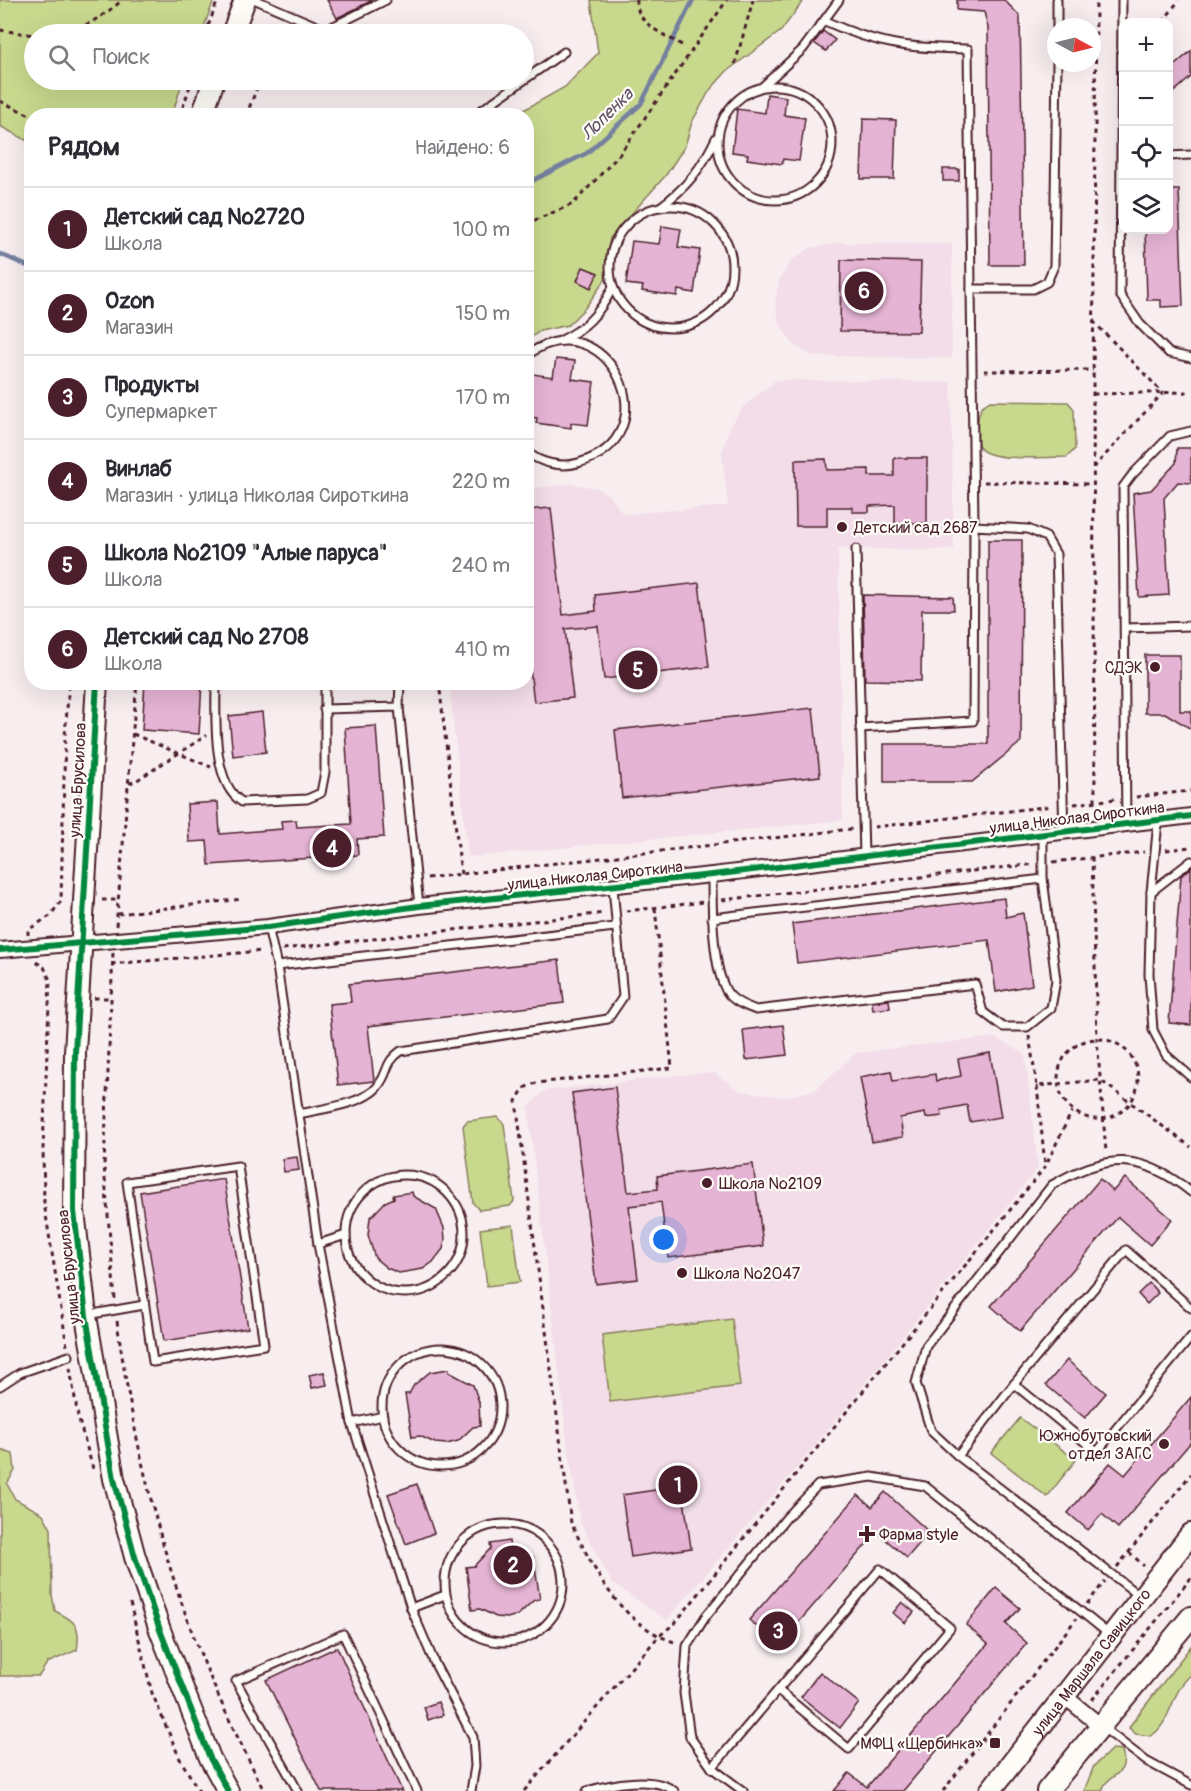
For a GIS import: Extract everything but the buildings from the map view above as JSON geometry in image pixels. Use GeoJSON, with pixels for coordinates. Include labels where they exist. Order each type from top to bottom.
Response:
{"type":"FeatureCollection","features":[{"type":"Feature","properties":{"kind":"street"},"geometry":{"type":"LineString","coordinates":[[236,24],[245,0]]}},
{"type":"Feature","properties":{"kind":"street"},"geometry":{"type":"LineString","coordinates":[[205,108],[211,90]]}},
{"type":"Feature","properties":{"kind":"street","name":"улица Брусилова"},"geometry":{"type":"LineString","coordinates":[[97,690],[75,1052],[74,1211],[86,1316],[114,1479],[135,1557],[160,1630],[210,1758],[228,1791]]}},
{"type":"Feature","properties":{"kind":"street","name":"улица Николая Сироткина"},"geometry":{"type":"LineString","coordinates":[[0,950],[268,927],[419,906],[614,887],[1158,822],[1191,816]]}},
{"type":"Feature","properties":{"kind":"street","name":"улица Маршала Савицкого"},"geometry":{"type":"LineString","coordinates":[[990,1791],[1191,1534]]}},
{"type":"Feature","properties":{"kind":"street"},"geometry":{"type":"LineString","coordinates":[[1047,1791],[1191,1617]]}},
{"type":"Feature","properties":{"kind":"street"},"geometry":{"type":"LineString","coordinates":[[1063,1695],[1102,1727]]}},
{"type":"Feature","properties":{"kind":"lane"},"geometry":{"type":"LineString","coordinates":[[256,0],[312,24]]}},
{"type":"Feature","properties":{"kind":"lane"},"geometry":{"type":"LineString","coordinates":[[338,24],[386,0]]}},
{"type":"Feature","properties":{"kind":"lane"},"geometry":{"type":"LineString","coordinates":[[763,86],[803,49],[839,0]]}},
{"type":"Feature","properties":{"kind":"lane"},"geometry":{"type":"LineString","coordinates":[[1057,18],[1058,0]]}},
{"type":"Feature","properties":{"kind":"lane"},"geometry":{"type":"LineString","coordinates":[[1122,0],[1122,126]]}},
{"type":"Feature","properties":{"kind":"lane"},"geometry":{"type":"LineString","coordinates":[[825,21],[860,37],[908,48],[968,49],[974,526],[973,721],[860,728]]}},
{"type":"Feature","properties":{"kind":"lane"},"geometry":{"type":"LineString","coordinates":[[534,73],[564,52]]}},
{"type":"Feature","properties":{"kind":"lane"},"geometry":{"type":"LineString","coordinates":[[971,289],[1033,288],[1047,282],[1054,266],[1057,72]]}},
{"type":"Feature","properties":{"kind":"lane"},"geometry":{"type":"LineString","coordinates":[[534,350],[580,331],[600,313],[612,289],[610,261],[615,242],[633,220],[678,194],[698,173],[717,136],[722,119],[732,104],[746,92],[763,86],[781,85],[799,90],[814,100],[825,114],[831,132],[832,150],[827,167],[817,182],[803,193],[786,200],[768,200],[750,195],[735,185],[724,171],[718,154],[717,136]]}},
{"type":"Feature","properties":{"kind":"lane"},"geometry":{"type":"LineString","coordinates":[[484,108],[510,90]]}},
{"type":"Feature","properties":{"kind":"lane"},"geometry":{"type":"LineString","coordinates":[[1173,156],[1191,155]]}},
{"type":"Feature","properties":{"kind":"lane"},"geometry":{"type":"LineString","coordinates":[[1122,180],[1120,295],[1140,324],[1169,353],[1191,358]]}},
{"type":"Feature","properties":{"kind":"lane"},"geometry":{"type":"LineString","coordinates":[[612,289],[631,313],[647,323],[665,328],[684,327],[701,320],[716,308],[726,292],[731,274],[730,255],[724,237],[712,222],[696,212],[678,207],[659,207]]}},
{"type":"Feature","properties":{"kind":"lane"},"geometry":{"type":"LineString","coordinates":[[534,455],[550,463],[571,465],[591,459],[608,447],[620,431],[626,410],[625,389],[617,370],[603,355],[585,345],[560,341]]}},
{"type":"Feature","properties":{"kind":"lane"},"geometry":{"type":"LineString","coordinates":[[1126,825],[1124,487],[1132,475],[1170,436],[1191,431]]}},
{"type":"Feature","properties":{"kind":"lane"},"geometry":{"type":"LineString","coordinates":[[974,526],[1028,529],[1046,537],[1056,554],[1064,833]]}},
{"type":"Feature","properties":{"kind":"lane"},"geometry":{"type":"LineString","coordinates":[[856,549],[864,856]]}},
{"type":"Feature","properties":{"kind":"lane"},"geometry":{"type":"LineString","coordinates":[[1125,628],[1191,626]]}},
{"type":"Feature","properties":{"kind":"lane"},"geometry":{"type":"LineString","coordinates":[[216,690],[216,749],[233,796],[242,802],[307,800],[321,794],[325,772],[325,690]]}},
{"type":"Feature","properties":{"kind":"lane"},"geometry":{"type":"LineString","coordinates":[[400,690],[399,706],[419,906]]}},
{"type":"Feature","properties":{"kind":"lane"},"geometry":{"type":"LineString","coordinates":[[324,709],[399,706]]}},
{"type":"Feature","properties":{"kind":"lane"},"geometry":{"type":"LineString","coordinates":[[1158,822],[1151,892],[1149,974],[1153,1030],[1166,1055],[1191,1077]]}},
{"type":"Feature","properties":{"kind":"lane"},"geometry":{"type":"LineString","coordinates":[[712,875],[712,918],[724,987],[737,1003],[756,1010],[975,984],[983,1012],[1002,1027],[1027,1027],[1051,1008],[1056,980],[1043,879],[1043,835]]}},
{"type":"Feature","properties":{"kind":"lane"},"geometry":{"type":"LineString","coordinates":[[1151,892],[1191,861]]}},
{"type":"Feature","properties":{"kind":"lane"},"geometry":{"type":"LineString","coordinates":[[712,918],[1043,879]]}},
{"type":"Feature","properties":{"kind":"lane"},"geometry":{"type":"LineString","coordinates":[[298,1114],[370,1096],[381,1084],[390,1059],[401,1051],[608,1019],[623,997],[615,927],[614,887]]}},
{"type":"Feature","properties":{"kind":"lane"},"geometry":{"type":"LineString","coordinates":[[268,927],[277,966],[318,1244],[352,1424],[411,1608],[435,1664],[473,1737],[475,1766],[471,1791]]}},
{"type":"Feature","properties":{"kind":"lane"},"geometry":{"type":"LineString","coordinates":[[277,966],[615,927]]}},
{"type":"Feature","properties":{"kind":"lane"},"geometry":{"type":"LineString","coordinates":[[1141,1597],[958,1456],[931,1431],[916,1383],[926,1346],[1052,1185],[1074,1172],[1107,1160],[1140,1163],[1174,1179],[1191,1192]]}},
{"type":"Feature","properties":{"kind":"lane"},"geometry":{"type":"LineString","coordinates":[[238,1166],[264,1345],[153,1362],[144,1305],[127,1182],[238,1166]]}},
{"type":"Feature","properties":{"kind":"lane"},"geometry":{"type":"LineString","coordinates":[[406,1174],[424,1177],[441,1186],[459,1209],[465,1236],[461,1256],[450,1274],[434,1286],[415,1293],[395,1293],[376,1286],[360,1273],[349,1255],[346,1235],[348,1216],[357,1199],[370,1186],[387,1177],[406,1174]]}},
{"type":"Feature","properties":{"kind":"lane"},"geometry":{"type":"LineString","coordinates":[[318,1244],[346,1235]]}},
{"type":"Feature","properties":{"kind":"lane"},"geometry":{"type":"LineString","coordinates":[[958,1456],[1014,1384],[1126,1250],[1191,1308]]}},
{"type":"Feature","properties":{"kind":"lane"},"geometry":{"type":"LineString","coordinates":[[86,1316],[144,1305]]}},
{"type":"Feature","properties":{"kind":"lane"},"geometry":{"type":"LineString","coordinates":[[1014,1384],[1097,1452],[1191,1337]]}},
{"type":"Feature","properties":{"kind":"lane"},"geometry":{"type":"LineString","coordinates":[[441,1347],[468,1355],[490,1373],[498,1390],[501,1409],[496,1429],[486,1447],[470,1460],[451,1466],[430,1466],[411,1459],[395,1446],[385,1429],[383,1416],[384,1390],[392,1373],[406,1359],[423,1350],[441,1347]]}},
{"type":"Feature","properties":{"kind":"lane"},"geometry":{"type":"LineString","coordinates":[[0,1386],[20,1373],[69,1356]]}},
{"type":"Feature","properties":{"kind":"lane"},"geometry":{"type":"LineString","coordinates":[[352,1424],[383,1416]]}},
{"type":"Feature","properties":{"kind":"lane"},"geometry":{"type":"LineString","coordinates":[[743,1791],[712,1768],[690,1737],[684,1693],[687,1646],[706,1616],[787,1517],[819,1485],[872,1477],[925,1486],[1110,1635]]}},
{"type":"Feature","properties":{"kind":"lane"},"geometry":{"type":"LineString","coordinates":[[500,1524],[520,1526],[538,1534],[552,1548],[561,1566],[564,1585],[560,1604],[550,1621],[536,1634],[518,1641],[499,1643],[480,1638],[472,1633],[452,1613],[445,1595],[445,1575],[451,1556],[463,1540],[480,1528],[500,1524]]}},
{"type":"Feature","properties":{"kind":"lane"},"geometry":{"type":"LineString","coordinates":[[712,1768],[880,1569],[950,1628],[849,1749],[778,1690]]}},
{"type":"Feature","properties":{"kind":"lane"},"geometry":{"type":"LineString","coordinates":[[411,1608],[445,1595]]}},
{"type":"Feature","properties":{"kind":"lane"},"geometry":{"type":"LineString","coordinates":[[298,1791],[236,1681],[343,1634],[417,1791]]}},
{"type":"Feature","properties":{"kind":"lane"},"geometry":{"type":"LineString","coordinates":[[1102,1727],[1146,1761],[1191,1785]]}},
{"type":"Feature","properties":{"kind":"lane"},"geometry":{"type":"LineString","coordinates":[[587,1791],[616,1782],[667,1785],[674,1791]]}},
{"type":"Feature","properties":{"kind":"path"},"geometry":{"type":"LineString","coordinates":[[84,24],[122,0]]}},
{"type":"Feature","properties":{"kind":"path"},"geometry":{"type":"LineString","coordinates":[[209,24],[218,0]]}},
{"type":"Feature","properties":{"kind":"path"},"geometry":{"type":"LineString","coordinates":[[637,0],[636,8],[640,17],[650,26],[682,45]]}},
{"type":"Feature","properties":{"kind":"path"},"geometry":{"type":"LineString","coordinates":[[534,221],[573,204],[619,155],[688,52],[727,0]]}},
{"type":"Feature","properties":{"kind":"path"},"geometry":{"type":"LineString","coordinates":[[735,64],[753,0]]}},
{"type":"Feature","properties":{"kind":"path"},"geometry":{"type":"LineString","coordinates":[[1095,801],[1093,321],[1096,0]]}},
{"type":"Feature","properties":{"kind":"path"},"geometry":{"type":"LineString","coordinates":[[1166,18],[1179,0]]}},
{"type":"Feature","properties":{"kind":"path"},"geometry":{"type":"LineString","coordinates":[[0,30],[24,34]]}},
{"type":"Feature","properties":{"kind":"path"},"geometry":{"type":"LineString","coordinates":[[183,108],[189,90]]}},
{"type":"Feature","properties":{"kind":"path"},"geometry":{"type":"LineString","coordinates":[[249,108],[256,90]]}},
{"type":"Feature","properties":{"kind":"path"},"geometry":{"type":"LineString","coordinates":[[0,101],[24,112]]}},
{"type":"Feature","properties":{"kind":"path"},"geometry":{"type":"LineString","coordinates":[[1093,321],[1163,393]]}},
{"type":"Feature","properties":{"kind":"path"},"geometry":{"type":"LineString","coordinates":[[972,371],[1093,370]]}},
{"type":"Feature","properties":{"kind":"path"},"geometry":{"type":"LineString","coordinates":[[1093,394],[1191,392]]}},
{"type":"Feature","properties":{"kind":"path"},"geometry":{"type":"LineString","coordinates":[[1093,468],[1163,393]]}},
{"type":"Feature","properties":{"kind":"path"},"geometry":{"type":"LineString","coordinates":[[973,482],[1093,484]]}},
{"type":"Feature","properties":{"kind":"path"},"geometry":{"type":"LineString","coordinates":[[440,690],[460,874]]}},
{"type":"Feature","properties":{"kind":"path"},"geometry":{"type":"LineString","coordinates":[[129,783],[135,782],[216,729]]}},
{"type":"Feature","properties":{"kind":"path"},"geometry":{"type":"LineString","coordinates":[[133,734],[224,772]]}},
{"type":"Feature","properties":{"kind":"path"},"geometry":{"type":"LineString","coordinates":[[417,879],[1191,791]]}},
{"type":"Feature","properties":{"kind":"path"},"geometry":{"type":"LineString","coordinates":[[111,964],[273,950],[1191,847]]}},
{"type":"Feature","properties":{"kind":"path"},"geometry":{"type":"LineString","coordinates":[[1092,857],[1097,1039],[1107,1160]]}},
{"type":"Feature","properties":{"kind":"path"},"geometry":{"type":"LineString","coordinates":[[118,914],[242,900]]}},
{"type":"Feature","properties":{"kind":"path"},"geometry":{"type":"LineString","coordinates":[[655,908],[672,1068],[536,1083],[524,1088],[516,1101],[571,1523],[601,1583],[626,1612],[658,1637],[687,1646]]}},
{"type":"Feature","properties":{"kind":"path"},"geometry":{"type":"LineString","coordinates":[[1027,1027],[1037,1086],[1046,1167]]}},
{"type":"Feature","properties":{"kind":"path"},"geometry":{"type":"LineString","coordinates":[[1097,1039],[1121,1046],[1136,1066],[1137,1091],[1131,1103],[1124,1111],[1103,1120],[1092,1120],[1072,1111],[1060,1094],[1058,1084],[1058,1071],[1063,1058],[1072,1048],[1084,1041],[1097,1039]]}},
{"type":"Feature","properties":{"kind":"path"},"geometry":{"type":"LineString","coordinates":[[1037,1086],[1100,1080],[1191,1147]]}},
{"type":"Feature","properties":{"kind":"path"},"geometry":{"type":"LineString","coordinates":[[524,1791],[658,1637],[675,1623],[1046,1167],[1072,1111]]}},
{"type":"Feature","properties":{"kind":"path"},"geometry":{"type":"LineString","coordinates":[[943,1791],[1110,1574],[1191,1474]]}},
{"type":"Feature","properties":{"kind":"path"},"geometry":{"type":"LineString","coordinates":[[1083,1712],[1191,1578]]}},
{"type":"Feature","properties":{"kind":"shaded area"},"geometry":{"type":"Polygon","coordinates":[[[837,243],[952,244],[952,358],[812,356],[793,344],[780,325],[775,303],[779,280],[791,261],[810,248],[837,243]]]}},
{"type":"Feature","properties":{"kind":"shaded area"},"geometry":{"type":"Polygon","coordinates":[[[776,380],[951,382],[954,550],[838,549],[843,820],[468,857],[450,690],[534,690],[534,488],[571,484],[597,488],[610,496],[623,514],[728,506],[722,453],[729,429],[743,407],[776,380]]]}},
{"type":"Feature","properties":{"kind":"shaded area"},"geometry":{"type":"Polygon","coordinates":[[[994,1037],[1025,1054],[1038,1168],[814,1447],[667,1620],[612,1583],[580,1522],[567,1440],[528,1107],[544,1091],[698,1073],[714,1073],[740,1091],[784,1097],[815,1090],[856,1053],[994,1037]]]}},
{"type":"Feature","properties":{"kind":"green space"},"geometry":{"type":"Polygon","coordinates":[[[0,0],[214,0],[205,24],[24,24],[24,90],[180,90],[174,108],[24,108],[24,139],[0,126],[0,0]]]}},
{"type":"Feature","properties":{"kind":"green space"},"geometry":{"type":"Polygon","coordinates":[[[591,0],[804,0],[781,31],[727,71],[710,90],[692,122],[685,146],[666,175],[610,238],[605,280],[585,308],[568,325],[540,331],[534,335],[534,108],[527,108],[565,87],[598,53],[591,0]]]}},
{"type":"Feature","properties":{"kind":"green space"},"geometry":{"type":"Polygon","coordinates":[[[990,401],[1068,402],[1074,409],[1075,449],[1067,457],[1007,457],[986,452],[980,448],[976,438],[976,428],[981,407],[990,401]]]}},
{"type":"Feature","properties":{"kind":"green space"},"geometry":{"type":"Polygon","coordinates":[[[498,1117],[504,1124],[514,1201],[510,1206],[479,1210],[473,1203],[463,1126],[467,1121],[498,1117]]]}},
{"type":"Feature","properties":{"kind":"green space"},"geometry":{"type":"Polygon","coordinates":[[[513,1225],[520,1282],[487,1286],[480,1229],[513,1225]]]}},
{"type":"Feature","properties":{"kind":"green space"},"geometry":{"type":"Polygon","coordinates":[[[732,1319],[740,1386],[610,1402],[602,1335],[732,1319]]]}},
{"type":"Feature","properties":{"kind":"green space"},"geometry":{"type":"Polygon","coordinates":[[[1020,1418],[1076,1460],[1047,1497],[991,1453],[1020,1418]]]}},
{"type":"Feature","properties":{"kind":"green space"},"geometry":{"type":"Polygon","coordinates":[[[0,1450],[13,1454],[15,1470],[7,1484],[15,1499],[43,1514],[51,1529],[52,1595],[55,1611],[72,1621],[78,1635],[77,1650],[47,1663],[39,1676],[0,1676],[0,1450]]]}},
{"type":"Feature","properties":{"kind":"green space"},"geometry":{"type":"Polygon","coordinates":[[[1191,1646],[1191,1675],[1179,1690],[1163,1723],[1151,1736],[1136,1734],[1129,1728],[1132,1723],[1191,1646]]]}},
{"type":"Feature","properties":{"kind":"green space"},"geometry":{"type":"Polygon","coordinates":[[[1112,1749],[1122,1750],[1124,1759],[1121,1770],[1108,1781],[1102,1791],[1084,1791],[1094,1766],[1112,1749]]]}},
{"type":"Feature","properties":{"kind":"waterway","name":"Лопенка"},"geometry":{"type":"LineString","coordinates":[[534,180],[587,153],[641,104],[693,0]]}},
{"type":"Feature","properties":{"kind":"waterway","name":"Лопенка"},"geometry":{"type":"LineString","coordinates":[[0,254],[24,264]]}},
{"type":"Feature","properties":{"kind":"cycle path"},"geometry":{"type":"LineString","coordinates":[[97,690],[75,1052],[74,1211],[86,1316],[114,1479],[135,1557],[160,1630],[210,1758],[228,1791]]}},
{"type":"Feature","properties":{"kind":"cycle path"},"geometry":{"type":"LineString","coordinates":[[0,950],[268,927],[419,906],[712,875],[1191,816]]}},
{"type":"Feature","properties":{"kind":"place","name":"Детский сад № 2708"},"geometry":{"type":"Point","coordinates":[864,291]}},
{"type":"Feature","properties":{"kind":"place","name":"Детский сад 2687"},"geometry":{"type":"Point","coordinates":[842,527]}},
{"type":"Feature","properties":{"kind":"place","name":"СДЭК"},"geometry":{"type":"Point","coordinates":[1155,667]}},
{"type":"Feature","properties":{"kind":"place","name":"Школа №2109 \"Алые паруса\""},"geometry":{"type":"Point","coordinates":[638,670]}},
{"type":"Feature","properties":{"kind":"place","name":"Винлаб"},"geometry":{"type":"Point","coordinates":[332,848]}},
{"type":"Feature","properties":{"kind":"place","name":"Школа №2109"},"geometry":{"type":"Point","coordinates":[707,1183]}},
{"type":"Feature","properties":{"kind":"place","name":"Школа №2047"},"geometry":{"type":"Point","coordinates":[682,1273]}},
{"type":"Feature","properties":{"kind":"place","name":"Южнобутовский отдел ЗАГС"},"geometry":{"type":"Point","coordinates":[1164,1444]}},
{"type":"Feature","properties":{"kind":"place","name":"Детский сад №2720"},"geometry":{"type":"Point","coordinates":[678,1485]}},
{"type":"Feature","properties":{"kind":"place","name":"Фарма style"},"geometry":{"type":"Point","coordinates":[867,1534]}},
{"type":"Feature","properties":{"kind":"place","name":"Ozon"},"geometry":{"type":"Point","coordinates":[513,1565]}},
{"type":"Feature","properties":{"kind":"place","name":"Продукты"},"geometry":{"type":"Point","coordinates":[778,1631]}},
{"type":"Feature","properties":{"kind":"place","name":"МФЦ «Щербинка»"},"geometry":{"type":"Point","coordinates":[995,1743]}}]}
